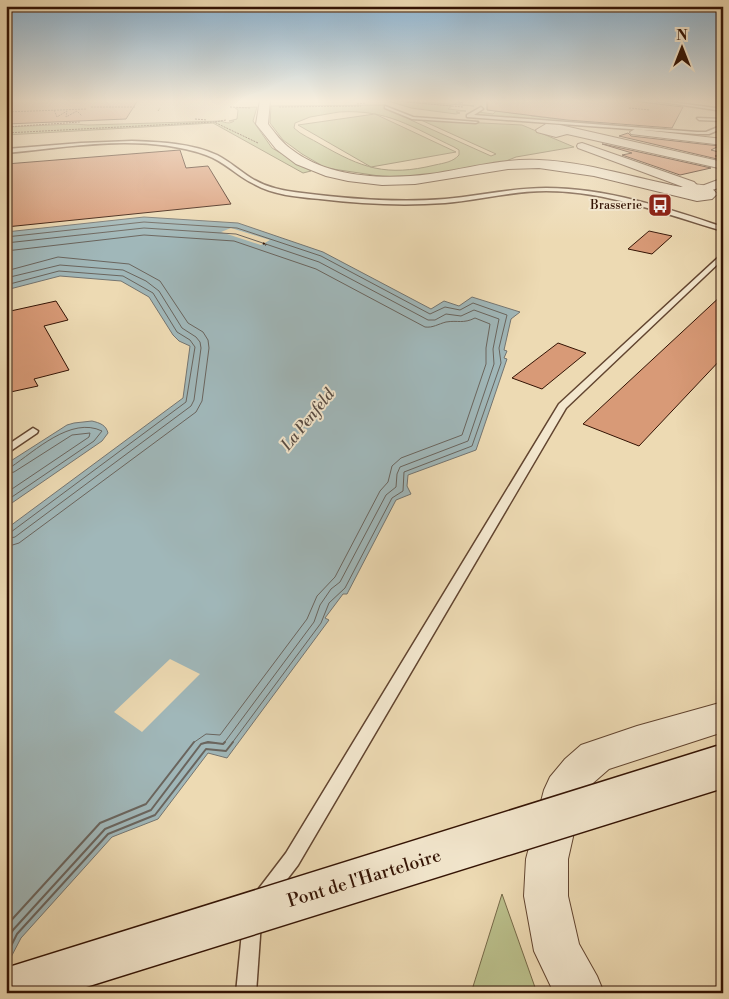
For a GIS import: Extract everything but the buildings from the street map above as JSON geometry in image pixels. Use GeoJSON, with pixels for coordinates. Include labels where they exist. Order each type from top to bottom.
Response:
{"type":"FeatureCollection","features":[{"type":"Feature","properties":{"kind":"street"},"geometry":{"type":"LineString","coordinates":[[281,147],[311,167],[332,173],[389,180],[415,180],[499,166],[539,164],[576,168],[702,193],[723,182]]}},
{"type":"Feature","properties":{"kind":"street"},"geometry":{"type":"LineString","coordinates":[[584,147],[690,185],[702,193]]}},
{"type":"Feature","properties":{"kind":"street"},"geometry":{"type":"LineString","coordinates":[[632,147],[723,166]]}},
{"type":"Feature","properties":{"kind":"street"},"geometry":{"type":"LineString","coordinates":[[580,993],[558,951],[546,896],[547,859],[564,790],[579,771],[595,757],[637,742],[723,717]]}},
{"type":"Feature","properties":{"kind":"street","name":"Pont de l'Harteloire"},"geometry":{"type":"LineString","coordinates":[[6,990],[723,766]]}},
{"type":"Feature","properties":{"kind":"lane"},"geometry":{"type":"LineString","coordinates":[[6,151],[65,147]]}},
{"type":"Feature","properties":{"kind":"lane"},"geometry":{"type":"LineString","coordinates":[[176,147],[218,156],[257,183],[300,195],[414,203],[446,201],[520,191],[561,190],[591,194],[656,208],[708,222],[722,229],[720,234],[723,236]]}},
{"type":"Feature","properties":{"kind":"lane"},"geometry":{"type":"LineString","coordinates":[[246,993],[253,909],[292,858],[562,406],[723,255]]}},
{"type":"Feature","properties":{"kind":"lane"},"geometry":{"type":"LineString","coordinates":[[6,450],[33,431]]}},
{"type":"Feature","properties":{"kind":"green space"},"geometry":{"type":"Polygon","coordinates":[[[256,147],[271,147],[311,171],[303,173],[256,147]]]}},
{"type":"Feature","properties":{"kind":"green space"},"geometry":{"type":"Polygon","coordinates":[[[292,147],[325,147],[349,159],[375,168],[402,170],[418,169],[448,162],[459,155],[459,150],[453,147],[470,147],[491,156],[496,154],[480,147],[574,147],[516,157],[501,163],[422,176],[386,177],[326,168],[292,147]]]}},
{"type":"Feature","properties":{"kind":"green space"},"geometry":{"type":"Polygon","coordinates":[[[336,147],[445,147],[456,152],[371,167],[336,147]]]}},
{"type":"Feature","properties":{"kind":"green space"},"geometry":{"type":"Polygon","coordinates":[[[502,894],[537,993],[471,993],[502,894]]]}},
{"type":"Feature","properties":{"kind":"water","name":"La Penfeld"},"geometry":{"type":"Polygon","coordinates":[[[144,217],[238,223],[323,252],[431,309],[444,301],[459,306],[472,297],[520,312],[511,319],[504,350],[507,351],[504,358],[507,359],[476,450],[408,475],[407,486],[411,494],[396,500],[347,594],[343,594],[325,618],[329,620],[227,758],[208,753],[158,819],[112,837],[21,938],[9,961],[6,980],[6,529],[183,398],[190,346],[179,341],[173,335],[149,297],[121,281],[60,276],[6,290],[6,232],[144,217]]]}},
{"type":"Feature","properties":{"kind":"water"},"geometry":{"type":"Polygon","coordinates":[[[92,421],[102,425],[107,430],[108,433],[102,441],[6,507],[6,464],[67,425],[92,421]]]}},
{"type":"Feature","properties":{"kind":"pier"},"geometry":{"type":"Polygon","coordinates":[[[231,228],[270,240],[261,245],[221,232],[231,228]]]}},
{"type":"Feature","properties":{"kind":"pier"},"geometry":{"type":"Polygon","coordinates":[[[170,659],[200,674],[142,732],[114,712],[170,659]]]}},
{"type":"Feature","properties":{"kind":"place","name":"Brasserie"},"geometry":{"type":"Point","coordinates":[660,205]}}]}
